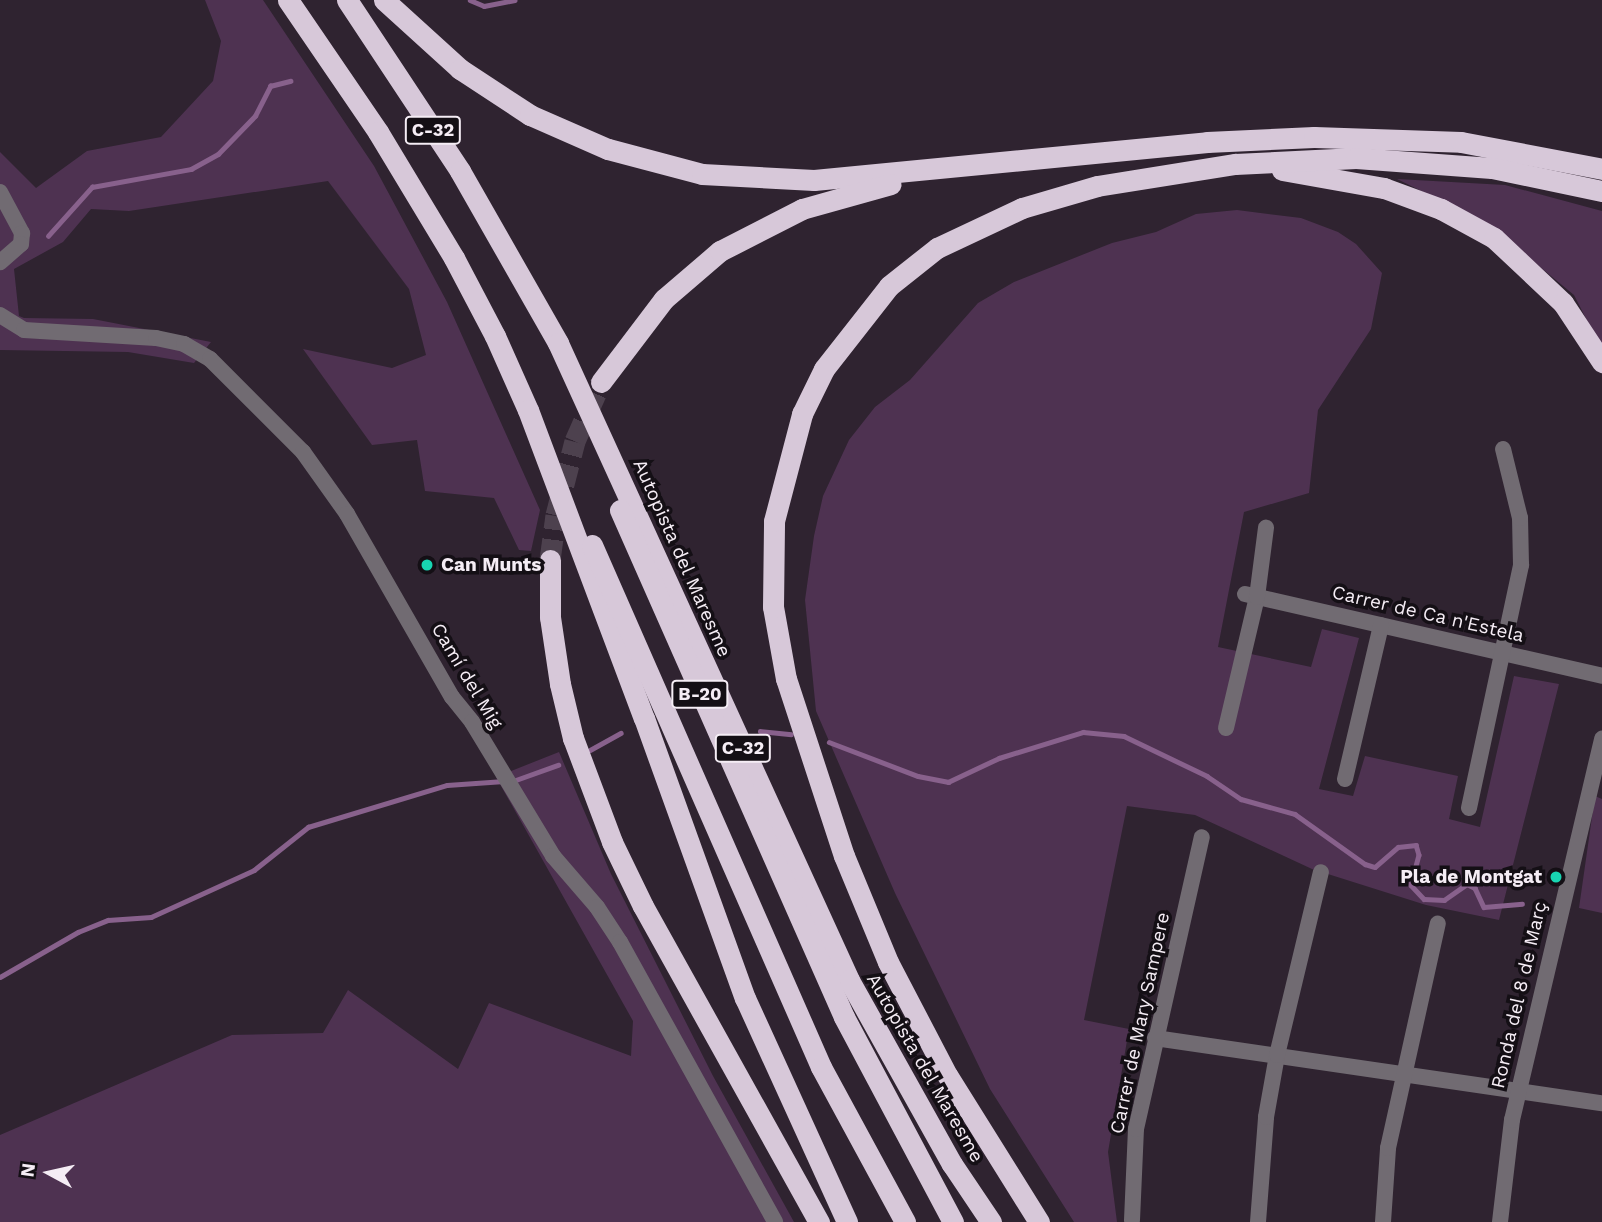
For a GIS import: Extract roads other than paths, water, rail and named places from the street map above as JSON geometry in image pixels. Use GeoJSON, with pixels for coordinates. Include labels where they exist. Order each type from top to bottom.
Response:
{"type":"FeatureCollection","features":[{"type":"Feature","properties":{"kind":"highway","name":"C-32"},"geometry":{"type":"LineString","coordinates":[[288,0],[378,132],[454,258],[528,410],[745,998],[843,1215]]}},
{"type":"Feature","properties":{"kind":"highway","name":"Autopista del Maresme"},"geometry":{"type":"LineString","coordinates":[[347,0],[460,171],[558,344],[849,980],[952,1164],[991,1222]]}},
{"type":"Feature","properties":{"kind":"highway"},"geometry":{"type":"LineString","coordinates":[[384,0],[460,69],[530,115],[639,159],[702,174],[769,180],[951,170],[1207,142],[1337,137],[1461,142],[1602,169]]}},
{"type":"Feature","properties":{"kind":"highway"},"geometry":{"type":"LineString","coordinates":[[1039,1222],[947,1075],[888,962],[819,787],[776,637],[772,573],[779,491],[802,414],[824,369],[889,286],[937,248],[979,225],[1059,195],[1235,164],[1313,159],[1419,160],[1547,177],[1602,191]]}},
{"type":"Feature","properties":{"kind":"highway"},"geometry":{"type":"LineString","coordinates":[[1235,164],[1384,188],[1468,223],[1494,238],[1544,282],[1578,322],[1602,362]]}},
{"type":"Feature","properties":{"kind":"highway"},"geometry":{"type":"LineString","coordinates":[[601,382],[664,299],[720,251],[802,209],[951,170]]}},
{"type":"Feature","properties":{"kind":"highway","name":"B-20"},"geometry":{"type":"LineString","coordinates":[[512,264],[844,1017],[953,1222]]}},
{"type":"Feature","properties":{"kind":"highway","name":"B-20"},"geometry":{"type":"LineString","coordinates":[[528,410],[623,610],[821,1067],[905,1222]]}},
{"type":"Feature","properties":{"kind":"highway"},"geometry":{"type":"LineString","coordinates":[[550,560],[550,617],[560,684],[573,738],[612,842],[643,906],[819,1222]]}},
{"type":"Feature","properties":{"kind":"street"},"geometry":{"type":"LineString","coordinates":[[0,192],[22,233],[21,244],[0,262]]}},
{"type":"Feature","properties":{"kind":"street","name":"Camí del Mig"},"geometry":{"type":"LineString","coordinates":[[0,315],[24,330],[156,338],[184,344],[210,359],[303,452],[348,514],[452,697],[472,722],[553,856],[597,907],[620,942],[775,1222]]}},
{"type":"Feature","properties":{"kind":"street"},"geometry":{"type":"LineString","coordinates":[[1469,808],[1521,565],[1520,518],[1503,449]]}},
{"type":"Feature","properties":{"kind":"street"},"geometry":{"type":"LineString","coordinates":[[1226,727],[1266,528]]}},
{"type":"Feature","properties":{"kind":"street","name":"Carrer de Ca n'Estela"},"geometry":{"type":"LineString","coordinates":[[1251,595],[1602,676]]}},
{"type":"Feature","properties":{"kind":"street"},"geometry":{"type":"LineString","coordinates":[[1345,779],[1381,625]]}},
{"type":"Feature","properties":{"kind":"street","name":"Ronda del 8 de Març"},"geometry":{"type":"LineString","coordinates":[[1500,1222],[1504,1160],[1596,789],[1602,738]]}},
{"type":"Feature","properties":{"kind":"street","name":"Carrer de Mary Sampere"},"geometry":{"type":"LineString","coordinates":[[1132,1220],[1136,1129],[1202,837]]}},
{"type":"Feature","properties":{"kind":"street"},"geometry":{"type":"LineString","coordinates":[[1258,1222],[1266,1118],[1277,1055],[1321,872]]}},
{"type":"Feature","properties":{"kind":"street"},"geometry":{"type":"LineString","coordinates":[[1384,1222],[1388,1147],[1438,923]]}},
{"type":"Feature","properties":{"kind":"street"},"geometry":{"type":"LineString","coordinates":[[1155,1038],[1602,1103]]}},
{"type":"Feature","properties":{"kind":"waterway"},"geometry":{"type":"LineString","coordinates":[[470,0],[484,6],[514,0]]}},
{"type":"Feature","properties":{"kind":"waterway"},"geometry":{"type":"LineString","coordinates":[[48,236],[92,187],[191,169],[218,154],[255,116],[270,86],[290,81]]}},
{"type":"Feature","properties":{"kind":"waterway"},"geometry":{"type":"LineString","coordinates":[[760,731],[791,734]]}},
{"type":"Feature","properties":{"kind":"waterway"},"geometry":{"type":"LineString","coordinates":[[829,742],[918,776],[948,782],[999,758],[1083,732],[1124,736],[1207,776],[1241,799],[1295,814],[1365,864],[1375,867],[1398,847],[1416,845],[1419,855],[1411,885],[1424,899],[1444,900],[1467,884],[1475,888],[1484,907],[1522,904]]}},
{"type":"Feature","properties":{"kind":"waterway"},"geometry":{"type":"LineString","coordinates":[[590,750],[621,733]]}},
{"type":"Feature","properties":{"kind":"waterway"},"geometry":{"type":"LineString","coordinates":[[513,781],[558,765]]}},
{"type":"Feature","properties":{"kind":"waterway"},"geometry":{"type":"LineString","coordinates":[[0,977],[78,932],[108,920],[151,917],[254,870],[308,827],[447,785],[504,781]]}},
{"type":"Feature","properties":{"kind":"tunnel"},"geometry":{"type":"LineString","coordinates":[[550,560],[556,515],[575,441],[601,382]]}},
{"type":"Feature","properties":{"kind":"place","name":"Can Munts"},"geometry":{"type":"Point","coordinates":[427,565]}},
{"type":"Feature","properties":{"kind":"place","name":"Pla de Montgat"},"geometry":{"type":"Point","coordinates":[1556,877]}}]}
